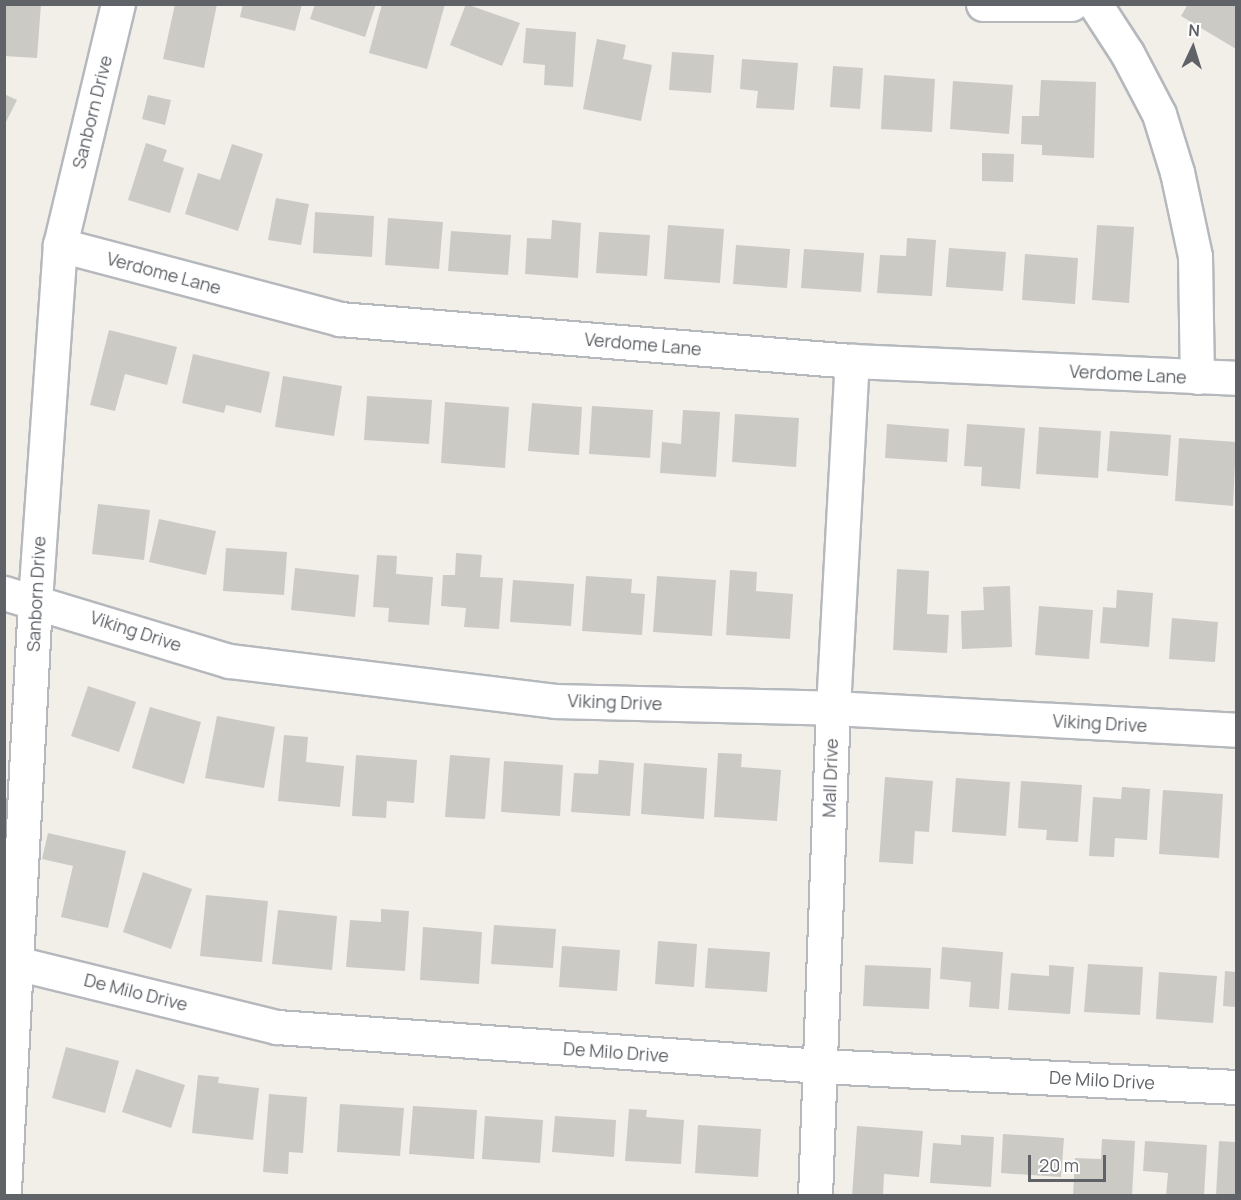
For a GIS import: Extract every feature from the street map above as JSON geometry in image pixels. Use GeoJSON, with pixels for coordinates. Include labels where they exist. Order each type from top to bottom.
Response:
{"type":"FeatureCollection","features":[{"type":"Feature","properties":{"kind":"street","name":"Sanborn Drive"},"geometry":{"type":"LineString","coordinates":[[4,1190],[20,597],[60,245],[117,4]]}},
{"type":"Feature","properties":{"kind":"street"},"geometry":{"type":"LineString","coordinates":[[983,4],[1071,4]]}},
{"type":"Feature","properties":{"kind":"street"},"geometry":{"type":"LineString","coordinates":[[1095,4],[1127,53],[1159,114],[1177,172],[1195,256],[1197,377]]}},
{"type":"Feature","properties":{"kind":"street","name":"Verdome Lane"},"geometry":{"type":"LineString","coordinates":[[60,245],[340,319],[852,361],[1236,378]]}},
{"type":"Feature","properties":{"kind":"street","name":"Mall Drive"},"geometry":{"type":"LineString","coordinates":[[815,1196],[832,708],[852,361]]}},
{"type":"Feature","properties":{"kind":"street","name":"Viking Drive"},"geometry":{"type":"LineString","coordinates":[[20,597],[229,661],[555,701],[832,708],[1236,730]]}},
{"type":"Feature","properties":{"kind":"street","name":"De Milo Drive"},"geometry":{"type":"LineString","coordinates":[[11,961],[277,1027],[821,1066],[1236,1087]]}},
{"type":"Feature","properties":{"kind":"building"},"geometry":{"type":"Polygon","coordinates":[[[4,4],[41,4],[37,58],[4,56],[4,4]]]}},
{"type":"Feature","properties":{"kind":"building"},"geometry":{"type":"Polygon","coordinates":[[[175,4],[217,4],[204,68],[163,59],[175,4]]]}},
{"type":"Feature","properties":{"kind":"building"},"geometry":{"type":"Polygon","coordinates":[[[243,4],[302,4],[295,31],[240,17],[243,4]]]}},
{"type":"Feature","properties":{"kind":"building"},"geometry":{"type":"Polygon","coordinates":[[[315,4],[376,4],[365,37],[310,19],[315,4]]]}},
{"type":"Feature","properties":{"kind":"building"},"geometry":{"type":"Polygon","coordinates":[[[382,4],[445,4],[427,69],[369,53],[382,4]]]}},
{"type":"Feature","properties":{"kind":"building"},"geometry":{"type":"Polygon","coordinates":[[[466,4],[520,23],[502,66],[450,45],[466,4]]]}},
{"type":"Feature","properties":{"kind":"building"},"geometry":{"type":"Polygon","coordinates":[[[1188,4],[1236,4],[1236,49],[1181,16],[1188,4]]]}},
{"type":"Feature","properties":{"kind":"building"},"geometry":{"type":"Polygon","coordinates":[[[526,28],[576,32],[573,87],[544,85],[545,65],[523,63],[526,28]]]}},
{"type":"Feature","properties":{"kind":"building"},"geometry":{"type":"Polygon","coordinates":[[[597,39],[626,45],[623,59],[652,65],[641,121],[583,109],[597,39]]]}},
{"type":"Feature","properties":{"kind":"building"},"geometry":{"type":"Polygon","coordinates":[[[672,52],[714,55],[711,93],[669,90],[672,52]]]}},
{"type":"Feature","properties":{"kind":"building"},"geometry":{"type":"Polygon","coordinates":[[[742,59],[798,63],[794,110],[756,108],[758,91],[740,89],[742,59]]]}},
{"type":"Feature","properties":{"kind":"building"},"geometry":{"type":"Polygon","coordinates":[[[833,66],[863,68],[860,109],[830,107],[833,66]]]}},
{"type":"Feature","properties":{"kind":"building"},"geometry":{"type":"Polygon","coordinates":[[[884,75],[935,79],[932,132],[881,129],[884,75]]]}},
{"type":"Feature","properties":{"kind":"building"},"geometry":{"type":"Polygon","coordinates":[[[1041,80],[1096,82],[1094,158],[1042,155],[1042,145],[1021,144],[1022,116],[1039,116],[1041,80]]]}},
{"type":"Feature","properties":{"kind":"building"},"geometry":{"type":"Polygon","coordinates":[[[953,81],[1013,85],[1009,134],[950,129],[953,81]]]}},
{"type":"Feature","properties":{"kind":"building"},"geometry":{"type":"Polygon","coordinates":[[[4,94],[17,100],[4,126],[4,94]]]}},
{"type":"Feature","properties":{"kind":"building"},"geometry":{"type":"Polygon","coordinates":[[[148,95],[171,100],[165,125],[142,119],[148,95]]]}},
{"type":"Feature","properties":{"kind":"building"},"geometry":{"type":"Polygon","coordinates":[[[146,143],[167,150],[163,161],[184,168],[170,213],[128,200],[146,143]]]}},
{"type":"Feature","properties":{"kind":"building"},"geometry":{"type":"Polygon","coordinates":[[[232,144],[263,154],[238,231],[185,214],[198,173],[220,180],[232,144]]]}},
{"type":"Feature","properties":{"kind":"building"},"geometry":{"type":"Polygon","coordinates":[[[982,153],[1014,154],[1013,182],[982,181],[982,153]]]}},
{"type":"Feature","properties":{"kind":"building"},"geometry":{"type":"Polygon","coordinates":[[[276,198],[309,204],[301,245],[268,240],[276,198]]]}},
{"type":"Feature","properties":{"kind":"building"},"geometry":{"type":"Polygon","coordinates":[[[315,212],[374,216],[372,257],[313,253],[315,212]]]}},
{"type":"Feature","properties":{"kind":"building"},"geometry":{"type":"Polygon","coordinates":[[[388,218],[443,222],[439,269],[385,265],[388,218]]]}},
{"type":"Feature","properties":{"kind":"building"},"geometry":{"type":"Polygon","coordinates":[[[552,220],[581,223],[578,278],[525,274],[527,238],[551,239],[552,220]]]}},
{"type":"Feature","properties":{"kind":"building"},"geometry":{"type":"Polygon","coordinates":[[[668,225],[724,229],[720,283],[664,279],[668,225]]]}},
{"type":"Feature","properties":{"kind":"building"},"geometry":{"type":"Polygon","coordinates":[[[1097,225],[1134,227],[1129,303],[1092,300],[1097,225]]]}},
{"type":"Feature","properties":{"kind":"building"},"geometry":{"type":"Polygon","coordinates":[[[451,231],[511,235],[508,275],[448,271],[451,231]]]}},
{"type":"Feature","properties":{"kind":"building"},"geometry":{"type":"Polygon","coordinates":[[[599,232],[650,235],[647,276],[596,273],[599,232]]]}},
{"type":"Feature","properties":{"kind":"building"},"geometry":{"type":"Polygon","coordinates":[[[907,238],[936,240],[932,296],[877,293],[880,255],[906,256],[907,238]]]}},
{"type":"Feature","properties":{"kind":"building"},"geometry":{"type":"Polygon","coordinates":[[[736,245],[790,249],[787,288],[733,284],[736,245]]]}},
{"type":"Feature","properties":{"kind":"building"},"geometry":{"type":"Polygon","coordinates":[[[949,248],[1006,252],[1003,291],[946,287],[949,248]]]}},
{"type":"Feature","properties":{"kind":"building"},"geometry":{"type":"Polygon","coordinates":[[[804,249],[864,253],[861,292],[801,288],[804,249]]]}},
{"type":"Feature","properties":{"kind":"building"},"geometry":{"type":"Polygon","coordinates":[[[1025,254],[1078,258],[1075,304],[1022,300],[1025,254]]]}},
{"type":"Feature","properties":{"kind":"building"},"geometry":{"type":"Polygon","coordinates":[[[109,330],[177,347],[167,385],[125,374],[115,411],[90,405],[109,330]]]}},
{"type":"Feature","properties":{"kind":"building"},"geometry":{"type":"Polygon","coordinates":[[[193,354],[270,372],[261,413],[226,405],[224,413],[182,403],[193,354]]]}},
{"type":"Feature","properties":{"kind":"building"},"geometry":{"type":"Polygon","coordinates":[[[283,376],[342,386],[334,436],[275,427],[283,376]]]}},
{"type":"Feature","properties":{"kind":"building"},"geometry":{"type":"Polygon","coordinates":[[[367,396],[432,400],[429,444],[364,440],[367,396]]]}},
{"type":"Feature","properties":{"kind":"building"},"geometry":{"type":"Polygon","coordinates":[[[445,402],[509,407],[505,468],[441,463],[445,402]]]}},
{"type":"Feature","properties":{"kind":"building"},"geometry":{"type":"Polygon","coordinates":[[[532,403],[582,407],[579,455],[528,451],[532,403]]]}},
{"type":"Feature","properties":{"kind":"building"},"geometry":{"type":"Polygon","coordinates":[[[592,406],[653,410],[650,458],[589,454],[592,406]]]}},
{"type":"Feature","properties":{"kind":"building"},"geometry":{"type":"Polygon","coordinates":[[[683,410],[720,412],[716,477],[660,473],[662,442],[681,444],[683,410]]]}},
{"type":"Feature","properties":{"kind":"building"},"geometry":{"type":"Polygon","coordinates":[[[735,414],[799,418],[796,467],[732,462],[735,414]]]}},
{"type":"Feature","properties":{"kind":"building"},"geometry":{"type":"Polygon","coordinates":[[[887,424],[949,429],[947,462],[885,458],[887,424]]]}},
{"type":"Feature","properties":{"kind":"building"},"geometry":{"type":"Polygon","coordinates":[[[967,424],[1025,428],[1020,489],[981,486],[982,467],[964,466],[967,424]]]}},
{"type":"Feature","properties":{"kind":"building"},"geometry":{"type":"Polygon","coordinates":[[[1039,427],[1101,431],[1098,478],[1036,474],[1039,427]]]}},
{"type":"Feature","properties":{"kind":"building"},"geometry":{"type":"Polygon","coordinates":[[[1110,431],[1171,435],[1168,476],[1107,471],[1110,431]]]}},
{"type":"Feature","properties":{"kind":"building"},"geometry":{"type":"Polygon","coordinates":[[[1179,438],[1236,442],[1233,506],[1175,501],[1179,438]]]}},
{"type":"Feature","properties":{"kind":"building"},"geometry":{"type":"Polygon","coordinates":[[[98,504],[150,510],[144,560],[92,554],[98,504]]]}},
{"type":"Feature","properties":{"kind":"building"},"geometry":{"type":"Polygon","coordinates":[[[159,519],[216,531],[206,575],[149,562],[159,519]]]}},
{"type":"Feature","properties":{"kind":"building"},"geometry":{"type":"Polygon","coordinates":[[[226,548],[287,552],[284,595],[223,591],[226,548]]]}},
{"type":"Feature","properties":{"kind":"building"},"geometry":{"type":"Polygon","coordinates":[[[456,553],[482,555],[480,577],[503,578],[499,629],[464,627],[466,608],[441,606],[443,575],[455,575],[456,553]]]}},
{"type":"Feature","properties":{"kind":"building"},"geometry":{"type":"Polygon","coordinates":[[[377,555],[397,556],[396,574],[433,577],[429,625],[388,622],[389,608],[373,607],[377,555]]]}},
{"type":"Feature","properties":{"kind":"building"},"geometry":{"type":"Polygon","coordinates":[[[295,568],[359,575],[355,617],[291,610],[295,568]]]}},
{"type":"Feature","properties":{"kind":"building"},"geometry":{"type":"Polygon","coordinates":[[[897,569],[929,571],[927,614],[949,615],[947,653],[893,650],[897,569]]]}},
{"type":"Feature","properties":{"kind":"building"},"geometry":{"type":"Polygon","coordinates":[[[730,570],[757,572],[756,591],[793,594],[790,639],[726,635],[730,570]]]}},
{"type":"Feature","properties":{"kind":"building"},"geometry":{"type":"Polygon","coordinates":[[[586,576],[632,579],[631,593],[645,594],[642,635],[582,631],[586,576]]]}},
{"type":"Feature","properties":{"kind":"building"},"geometry":{"type":"Polygon","coordinates":[[[657,576],[716,580],[712,636],[653,632],[657,576]]]}},
{"type":"Feature","properties":{"kind":"building"},"geometry":{"type":"Polygon","coordinates":[[[513,580],[574,584],[571,626],[510,622],[513,580]]]}},
{"type":"Feature","properties":{"kind":"building"},"geometry":{"type":"Polygon","coordinates":[[[1010,586],[1012,647],[962,649],[961,611],[984,610],[983,587],[1010,586]]]}},
{"type":"Feature","properties":{"kind":"building"},"geometry":{"type":"Polygon","coordinates":[[[1117,590],[1153,593],[1149,647],[1100,643],[1103,607],[1116,608],[1117,590]]]}},
{"type":"Feature","properties":{"kind":"building"},"geometry":{"type":"Polygon","coordinates":[[[1039,606],[1093,610],[1089,659],[1035,655],[1039,606]]]}},
{"type":"Feature","properties":{"kind":"building"},"geometry":{"type":"Polygon","coordinates":[[[1172,618],[1218,622],[1215,662],[1169,659],[1172,618]]]}},
{"type":"Feature","properties":{"kind":"building"},"geometry":{"type":"Polygon","coordinates":[[[88,686],[136,702],[119,752],[71,736],[88,686]]]}},
{"type":"Feature","properties":{"kind":"building"},"geometry":{"type":"Polygon","coordinates":[[[150,707],[201,722],[184,784],[132,768],[150,707]]]}},
{"type":"Feature","properties":{"kind":"building"},"geometry":{"type":"Polygon","coordinates":[[[217,716],[275,727],[264,788],[205,778],[217,716]]]}},
{"type":"Feature","properties":{"kind":"building"},"geometry":{"type":"Polygon","coordinates":[[[284,735],[308,737],[306,762],[344,766],[340,807],[278,801],[284,735]]]}},
{"type":"Feature","properties":{"kind":"building"},"geometry":{"type":"Polygon","coordinates":[[[718,753],[742,754],[741,767],[781,770],[777,821],[714,817],[718,753]]]}},
{"type":"Feature","properties":{"kind":"building"},"geometry":{"type":"Polygon","coordinates":[[[356,755],[417,760],[414,803],[387,801],[386,818],[352,816],[356,755]]]}},
{"type":"Feature","properties":{"kind":"building"},"geometry":{"type":"Polygon","coordinates":[[[450,755],[490,758],[485,819],[445,817],[450,755]]]}},
{"type":"Feature","properties":{"kind":"building"},"geometry":{"type":"Polygon","coordinates":[[[599,760],[634,763],[630,816],[571,812],[574,773],[598,774],[599,760]]]}},
{"type":"Feature","properties":{"kind":"building"},"geometry":{"type":"Polygon","coordinates":[[[504,761],[563,765],[560,816],[501,812],[504,761]]]}},
{"type":"Feature","properties":{"kind":"building"},"geometry":{"type":"Polygon","coordinates":[[[644,763],[707,768],[704,819],[641,814],[644,763]]]}},
{"type":"Feature","properties":{"kind":"building"},"geometry":{"type":"Polygon","coordinates":[[[885,777],[933,781],[929,832],[915,831],[913,864],[879,862],[885,777]]]}},
{"type":"Feature","properties":{"kind":"building"},"geometry":{"type":"Polygon","coordinates":[[[956,778],[1010,782],[1006,836],[952,832],[956,778]]]}},
{"type":"Feature","properties":{"kind":"building"},"geometry":{"type":"Polygon","coordinates":[[[1021,781],[1082,785],[1078,842],[1046,840],[1047,830],[1018,828],[1021,781]]]}},
{"type":"Feature","properties":{"kind":"building"},"geometry":{"type":"Polygon","coordinates":[[[1122,787],[1150,789],[1147,840],[1115,838],[1114,857],[1089,856],[1093,797],[1121,799],[1122,787]]]}},
{"type":"Feature","properties":{"kind":"building"},"geometry":{"type":"Polygon","coordinates":[[[1163,790],[1223,794],[1219,858],[1159,854],[1163,790]]]}},
{"type":"Feature","properties":{"kind":"building"},"geometry":{"type":"Polygon","coordinates":[[[48,833],[126,851],[108,928],[61,917],[73,866],[42,859],[48,833]]]}},
{"type":"Feature","properties":{"kind":"building"},"geometry":{"type":"Polygon","coordinates":[[[143,872],[192,889],[171,949],[123,932],[143,872]]]}},
{"type":"Feature","properties":{"kind":"building"},"geometry":{"type":"Polygon","coordinates":[[[206,895],[268,901],[262,962],[200,956],[206,895]]]}},
{"type":"Feature","properties":{"kind":"building"},"geometry":{"type":"Polygon","coordinates":[[[381,909],[409,911],[405,971],[346,967],[350,920],[381,922],[381,909]]]}},
{"type":"Feature","properties":{"kind":"building"},"geometry":{"type":"Polygon","coordinates":[[[278,910],[337,916],[332,970],[272,964],[278,910]]]}},
{"type":"Feature","properties":{"kind":"building"},"geometry":{"type":"Polygon","coordinates":[[[494,925],[556,929],[553,968],[491,964],[494,925]]]}},
{"type":"Feature","properties":{"kind":"building"},"geometry":{"type":"Polygon","coordinates":[[[423,927],[482,932],[479,984],[420,980],[423,927]]]}},
{"type":"Feature","properties":{"kind":"building"},"geometry":{"type":"Polygon","coordinates":[[[658,941],[697,944],[694,987],[655,984],[658,941]]]}},
{"type":"Feature","properties":{"kind":"building"},"geometry":{"type":"Polygon","coordinates":[[[562,946],[620,950],[617,991],[559,987],[562,946]]]}},
{"type":"Feature","properties":{"kind":"building"},"geometry":{"type":"Polygon","coordinates":[[[942,947],[1003,952],[999,1009],[969,1007],[971,982],[940,979],[942,947]]]}},
{"type":"Feature","properties":{"kind":"building"},"geometry":{"type":"Polygon","coordinates":[[[708,948],[770,952],[767,992],[705,988],[708,948]]]}},
{"type":"Feature","properties":{"kind":"building"},"geometry":{"type":"Polygon","coordinates":[[[1088,964],[1143,967],[1140,1015],[1084,1012],[1088,964]]]}},
{"type":"Feature","properties":{"kind":"building"},"geometry":{"type":"Polygon","coordinates":[[[865,965],[931,968],[929,1009],[863,1006],[865,965]]]}},
{"type":"Feature","properties":{"kind":"building"},"geometry":{"type":"Polygon","coordinates":[[[1049,965],[1074,967],[1070,1014],[1008,1010],[1011,973],[1049,976],[1049,965]]]}},
{"type":"Feature","properties":{"kind":"building"},"geometry":{"type":"Polygon","coordinates":[[[1225,971],[1236,972],[1236,1007],[1223,1006],[1225,971]]]}},
{"type":"Feature","properties":{"kind":"building"},"geometry":{"type":"Polygon","coordinates":[[[1159,972],[1217,976],[1213,1023],[1156,1019],[1159,972]]]}},
{"type":"Feature","properties":{"kind":"building"},"geometry":{"type":"Polygon","coordinates":[[[66,1047],[119,1061],[105,1113],[52,1098],[66,1047]]]}},
{"type":"Feature","properties":{"kind":"building"},"geometry":{"type":"Polygon","coordinates":[[[136,1069],[185,1085],[171,1128],[122,1112],[136,1069]]]}},
{"type":"Feature","properties":{"kind":"building"},"geometry":{"type":"Polygon","coordinates":[[[198,1075],[219,1077],[218,1083],[259,1088],[253,1140],[192,1133],[198,1075]]]}},
{"type":"Feature","properties":{"kind":"building"},"geometry":{"type":"Polygon","coordinates":[[[269,1094],[307,1097],[303,1153],[289,1152],[288,1174],[263,1172],[269,1094]]]}},
{"type":"Feature","properties":{"kind":"building"},"geometry":{"type":"Polygon","coordinates":[[[340,1104],[404,1108],[400,1156],[337,1152],[340,1104]]]}},
{"type":"Feature","properties":{"kind":"building"},"geometry":{"type":"Polygon","coordinates":[[[413,1106],[477,1110],[474,1159],[409,1154],[413,1106]]]}},
{"type":"Feature","properties":{"kind":"building"},"geometry":{"type":"Polygon","coordinates":[[[629,1109],[647,1110],[646,1117],[684,1120],[681,1164],[625,1161],[629,1109]]]}},
{"type":"Feature","properties":{"kind":"building"},"geometry":{"type":"Polygon","coordinates":[[[485,1116],[543,1120],[540,1163],[482,1159],[485,1116]]]}},
{"type":"Feature","properties":{"kind":"building"},"geometry":{"type":"Polygon","coordinates":[[[555,1116],[616,1120],[614,1157],[552,1152],[555,1116]]]}},
{"type":"Feature","properties":{"kind":"building"},"geometry":{"type":"Polygon","coordinates":[[[698,1125],[761,1129],[758,1177],[695,1173],[698,1125]]]}},
{"type":"Feature","properties":{"kind":"building"},"geometry":{"type":"Polygon","coordinates":[[[857,1126],[923,1131],[919,1177],[884,1174],[883,1196],[852,1196],[857,1126]]]}},
{"type":"Feature","properties":{"kind":"building"},"geometry":{"type":"Polygon","coordinates":[[[1003,1134],[1064,1138],[1061,1177],[1001,1173],[1003,1134]]]}},
{"type":"Feature","properties":{"kind":"building"},"geometry":{"type":"Polygon","coordinates":[[[961,1135],[994,1137],[991,1187],[930,1183],[933,1143],[961,1145],[961,1135]]]}},
{"type":"Feature","properties":{"kind":"building"},"geometry":{"type":"Polygon","coordinates":[[[1102,1139],[1135,1141],[1132,1196],[1073,1196],[1075,1158],[1101,1159],[1102,1139]]]}},
{"type":"Feature","properties":{"kind":"building"},"geometry":{"type":"Polygon","coordinates":[[[1145,1141],[1207,1145],[1204,1196],[1166,1196],[1168,1173],[1143,1171],[1145,1141]]]}},
{"type":"Feature","properties":{"kind":"building"},"geometry":{"type":"Polygon","coordinates":[[[1219,1141],[1236,1142],[1236,1196],[1216,1196],[1219,1141]]]}}]}
